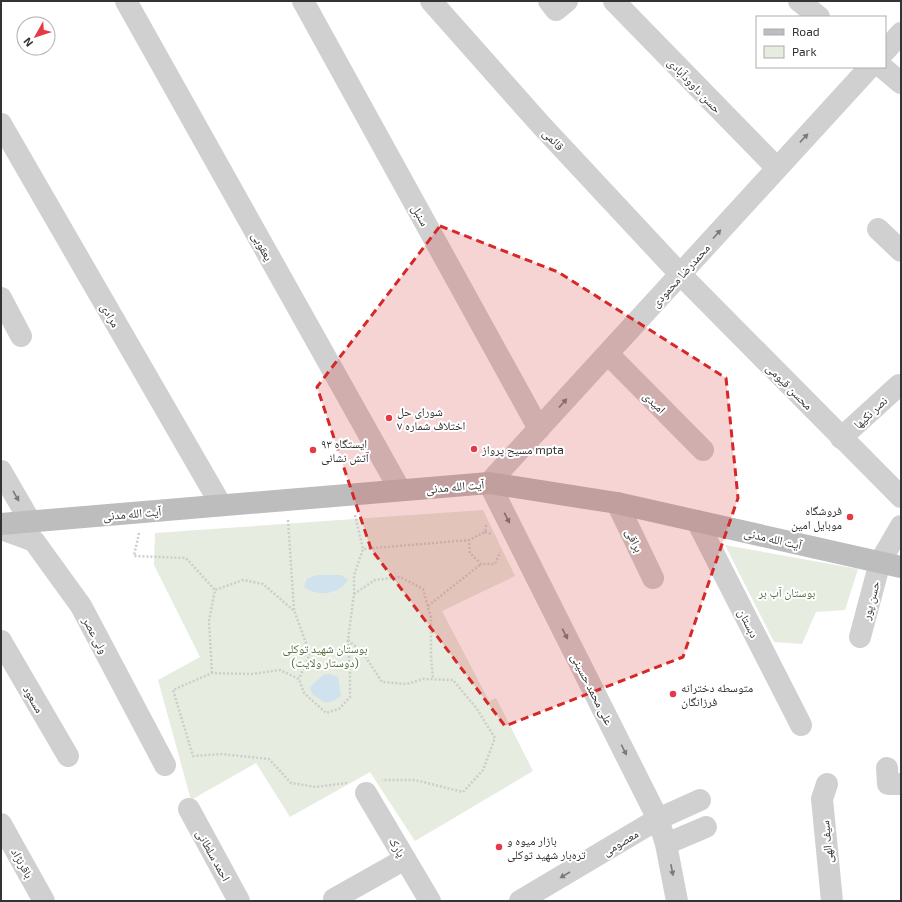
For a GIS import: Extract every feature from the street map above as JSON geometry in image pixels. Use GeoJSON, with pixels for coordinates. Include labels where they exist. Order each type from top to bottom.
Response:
{"type":"FeatureCollection","features":[{"type":"Feature","properties":{"kind":"main road","name":"آیت الله مدنی"},"geometry":{"type":"LineString","coordinates":[[1,524],[489,483],[617,503],[891,564]]}},
{"type":"Feature","properties":{"kind":"street","name":"یعقوبی"},"geometry":{"type":"LineString","coordinates":[[126,1],[400,490]]}},
{"type":"Feature","properties":{"kind":"street","name":"سنبل"},"geometry":{"type":"LineString","coordinates":[[303,1],[539,429]]}},
{"type":"Feature","properties":{"kind":"street","name":"قائمی"},"geometry":{"type":"LineString","coordinates":[[431,1],[540,125],[680,274]]}},
{"type":"Feature","properties":{"kind":"street"},"geometry":{"type":"LineString","coordinates":[[549,1],[556,10],[567,1]]}},
{"type":"Feature","properties":{"kind":"street","name":"حسن داوودآبادی"},"geometry":{"type":"LineString","coordinates":[[614,1],[777,168]]}},
{"type":"Feature","properties":{"kind":"street"},"geometry":{"type":"LineString","coordinates":[[799,1],[818,16]]}},
{"type":"Feature","properties":{"kind":"street"},"geometry":{"type":"LineString","coordinates":[[886,50],[901,33]]}},
{"type":"Feature","properties":{"kind":"street","name":"محمدرضا محمودی"},"geometry":{"type":"LineString","coordinates":[[489,483],[869,68]]}},
{"type":"Feature","properties":{"kind":"street"},"geometry":{"type":"LineString","coordinates":[[883,68],[901,83]]}},
{"type":"Feature","properties":{"kind":"street","name":"مرادی"},"geometry":{"type":"LineString","coordinates":[[1,124],[221,505]]}},
{"type":"Feature","properties":{"kind":"street"},"geometry":{"type":"LineString","coordinates":[[878,229],[901,251]]}},
{"type":"Feature","properties":{"kind":"street","name":"محسن قیومی"},"geometry":{"type":"LineString","coordinates":[[680,274],[901,496]]}},
{"type":"Feature","properties":{"kind":"street"},"geometry":{"type":"LineString","coordinates":[[1,298],[21,336]]}},
{"type":"Feature","properties":{"kind":"street","name":"امیدی"},"geometry":{"type":"LineString","coordinates":[[608,354],[703,450]]}},
{"type":"Feature","properties":{"kind":"street","name":"نصر نکیها"},"geometry":{"type":"LineString","coordinates":[[842,438],[899,385]]}},
{"type":"Feature","properties":{"kind":"street"},"geometry":{"type":"LineString","coordinates":[[1,471],[30,521]]}},
{"type":"Feature","properties":{"kind":"street","name":"علی محمد حسینی"},"geometry":{"type":"LineString","coordinates":[[489,483],[658,819],[666,844],[677,901]]}},
{"type":"Feature","properties":{"kind":"street","name":"براقی"},"geometry":{"type":"LineString","coordinates":[[617,503],[653,578]]}},
{"type":"Feature","properties":{"kind":"street","name":"دبستان"},"geometry":{"type":"LineString","coordinates":[[697,521],[801,725]]}},
{"type":"Feature","properties":{"kind":"street","name":"حسن پور"},"geometry":{"type":"LineString","coordinates":[[860,637],[891,564],[901,526]]}},
{"type":"Feature","properties":{"kind":"street","name":"ولی عصر"},"geometry":{"type":"LineString","coordinates":[[1,529],[34,541],[81,606],[165,765]]}},
{"type":"Feature","properties":{"kind":"street","name":"مسعود"},"geometry":{"type":"LineString","coordinates":[[1,641],[68,756]]}},
{"type":"Feature","properties":{"kind":"street","name":"سیف الهی"},"geometry":{"type":"LineString","coordinates":[[826,784],[822,799],[832,901]]}},
{"type":"Feature","properties":{"kind":"street","name":"پارک"},"geometry":{"type":"LineString","coordinates":[[366,793],[430,901]]}},
{"type":"Feature","properties":{"kind":"street","name":"معصومی"},"geometry":{"type":"LineString","coordinates":[[520,901],[658,819],[700,800]]}},
{"type":"Feature","properties":{"kind":"street","name":"احمد سلطانی"},"geometry":{"type":"LineString","coordinates":[[189,809],[239,901]]}},
{"type":"Feature","properties":{"kind":"street","name":"باقرنژاد"},"geometry":{"type":"LineString","coordinates":[[1,824],[44,901]]}},
{"type":"Feature","properties":{"kind":"street"},"geometry":{"type":"LineString","coordinates":[[666,844],[706,827]]}},
{"type":"Feature","properties":{"kind":"street"},"geometry":{"type":"LineString","coordinates":[[334,899],[405,859]]}},
{"type":"Feature","properties":{"kind":"path"},"geometry":{"type":"LineString","coordinates":[[286,500],[294,610],[310,654],[299,679],[304,693],[326,713],[339,709],[350,697],[348,640],[354,594],[354,575],[363,549],[350,495]]}},
{"type":"Feature","properties":{"kind":"path"},"geometry":{"type":"LineString","coordinates":[[144,512],[134,556],[186,558],[215,590]]}},
{"type":"Feature","properties":{"kind":"path"},"geometry":{"type":"LineString","coordinates":[[486,532],[487,518]]}},
{"type":"Feature","properties":{"kind":"path"},"geometry":{"type":"LineString","coordinates":[[363,549],[469,540],[486,532],[496,536]]}},
{"type":"Feature","properties":{"kind":"path"},"geometry":{"type":"LineString","coordinates":[[469,540],[470,553],[481,564]]}},
{"type":"Feature","properties":{"kind":"path"},"geometry":{"type":"LineString","coordinates":[[428,606],[481,564],[495,564],[501,548]]}},
{"type":"Feature","properties":{"kind":"path"},"geometry":{"type":"LineString","coordinates":[[354,594],[374,580],[400,577],[422,589],[431,618],[431,656],[434,679]]}},
{"type":"Feature","properties":{"kind":"path"},"geometry":{"type":"LineString","coordinates":[[215,590],[243,580],[263,584],[294,610]]}},
{"type":"Feature","properties":{"kind":"path"},"geometry":{"type":"LineString","coordinates":[[212,673],[209,621],[215,590]]}},
{"type":"Feature","properties":{"kind":"path"},"geometry":{"type":"LineString","coordinates":[[299,679],[280,670],[252,674],[212,673],[173,690],[193,756],[221,754],[269,759],[291,783],[316,787],[352,782],[366,793],[376,780],[415,780],[463,792],[483,770],[495,738],[478,709],[454,680],[423,679],[407,684],[382,682],[363,653],[348,640]]}},
{"type":"Feature","properties":{"kind":"highlighted area"},"geometry":{"type":"Polygon","coordinates":[[[440,226],[558,272],[726,378],[738,498],[683,657],[505,726],[371,549],[317,387],[440,226]]]}},
{"type":"Feature","properties":{"kind":"green space","name":"بوستان شهید توکلی (دوستار ولایت)"},"geometry":{"type":"Polygon","coordinates":[[[483,510],[515,576],[442,611],[489,701],[496,698],[533,771],[415,841],[370,772],[290,817],[256,763],[191,800],[158,680],[200,657],[154,565],[155,533],[483,510]]]}},
{"type":"Feature","properties":{"kind":"green space","name":"بوستان آب بر"},"geometry":{"type":"Polygon","coordinates":[[[725,545],[858,569],[845,610],[816,612],[802,644],[774,642],[725,545]]]}},
{"type":"Feature","properties":{"kind":"water"},"geometry":{"type":"Polygon","coordinates":[[[317,575],[341,575],[348,580],[339,589],[328,593],[315,592],[304,587],[307,579],[317,575]]]}},
{"type":"Feature","properties":{"kind":"water"},"geometry":{"type":"Polygon","coordinates":[[[330,674],[338,677],[341,696],[333,701],[325,703],[312,694],[310,687],[323,675],[330,674]]]}},
{"type":"Feature","properties":{"kind":"place","name":"شورای حل اختلاف شماره ۷"},"geometry":{"type":"Point","coordinates":[389,418]}},
{"type":"Feature","properties":{"kind":"place","name":"مسیح پرواز mpta"},"geometry":{"type":"Point","coordinates":[474,449]}},
{"type":"Feature","properties":{"kind":"place","name":"ایستگاه ۹۳ آتش نشانی"},"geometry":{"type":"Point","coordinates":[313,450]}},
{"type":"Feature","properties":{"kind":"place","name":"فروشگاه موبایل امین"},"geometry":{"type":"Point","coordinates":[850,517]}},
{"type":"Feature","properties":{"kind":"place","name":"متوسطه دخترانه فرزانگان"},"geometry":{"type":"Point","coordinates":[673,694]}},
{"type":"Feature","properties":{"kind":"place","name":"بازار میوه و تره‌بار شهید توکلی"},"geometry":{"type":"Point","coordinates":[499,847]}}]}
